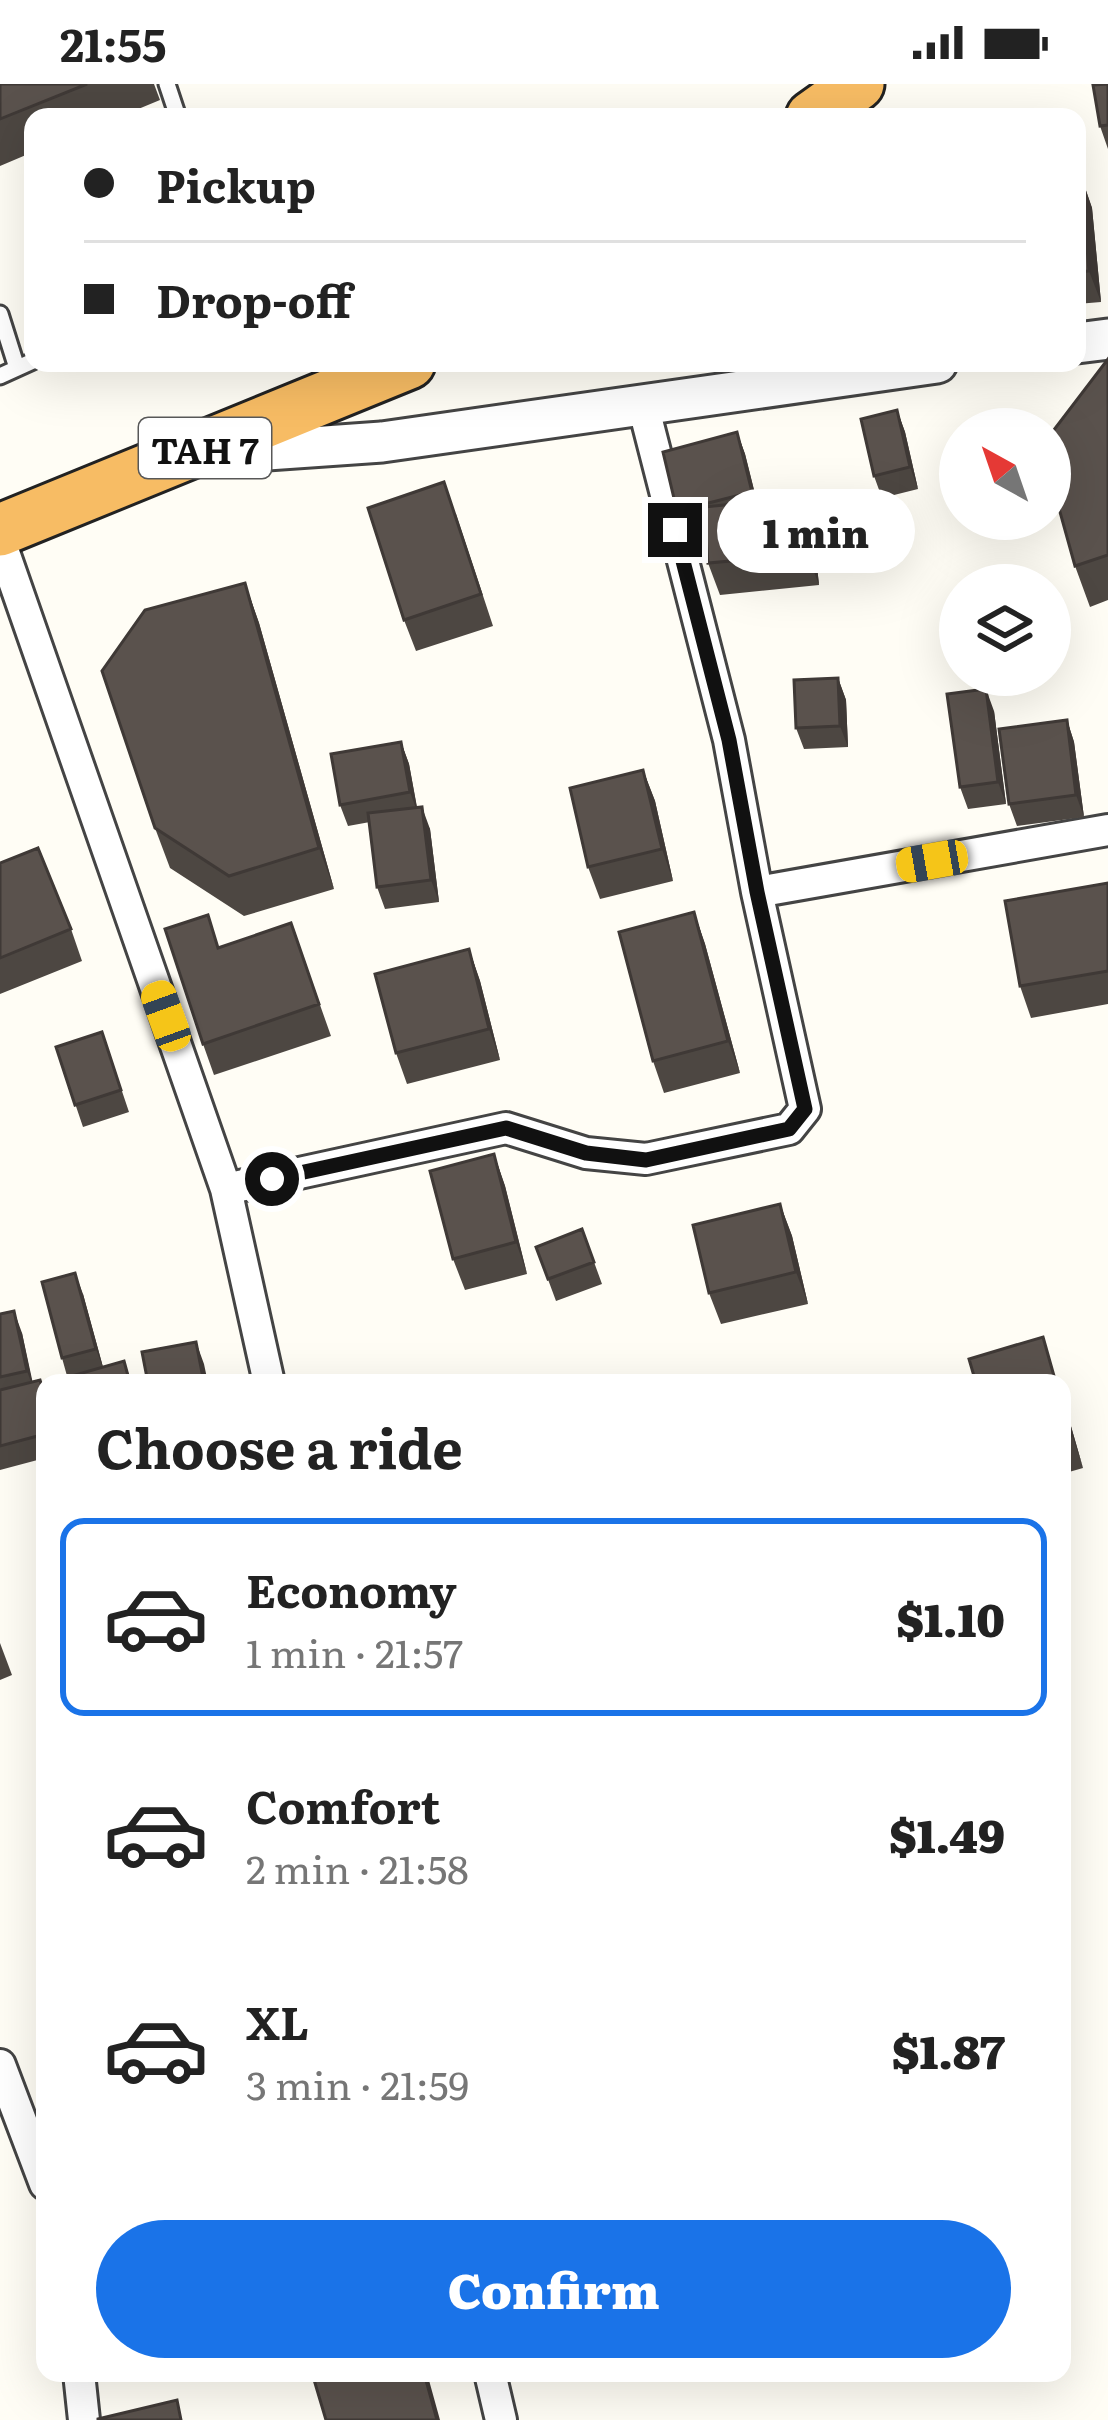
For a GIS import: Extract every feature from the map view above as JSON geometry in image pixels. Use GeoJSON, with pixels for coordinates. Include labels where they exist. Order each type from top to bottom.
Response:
{"type":"FeatureCollection","features":[{"type":"Feature","properties":{"kind":"highway"},"geometry":{"type":"LineString","coordinates":[[824,108],[856,85]]}},
{"type":"Feature","properties":{"kind":"highway","name":"TAH 7"},"geometry":{"type":"LineString","coordinates":[[0,530],[388,372]]}},
{"type":"Feature","properties":{"kind":"street"},"geometry":{"type":"LineString","coordinates":[[187,456],[382,442],[875,372]]}},
{"type":"Feature","properties":{"kind":"street"},"geometry":{"type":"LineString","coordinates":[[226,1189],[506,1128],[586,1153],[646,1160],[789,1129],[805,1109],[729,740],[643,405]]}},
{"type":"Feature","properties":{"kind":"street"},"geometry":{"type":"LineString","coordinates":[[0,541],[226,1189],[267,1374]]}},
{"type":"Feature","properties":{"kind":"street"},"geometry":{"type":"LineString","coordinates":[[757,892],[1108,830]]}},
{"type":"Feature","properties":{"kind":"street"},"geometry":{"type":"LineString","coordinates":[[0,2065],[36,2160]]}},
{"type":"Feature","properties":{"kind":"street"},"geometry":{"type":"LineString","coordinates":[[80,2382],[84,2420]]}},
{"type":"Feature","properties":{"kind":"street"},"geometry":{"type":"LineString","coordinates":[[492,2382],[501,2420]]}},
{"type":"Feature","properties":{"kind":"lane"},"geometry":{"type":"LineString","coordinates":[[0,314],[24,363]]}},
{"type":"Feature","properties":{"kind":"building"},"geometry":{"type":"Polygon","coordinates":[[[0,84],[87,84],[24,108],[0,119],[0,84]]]}},
{"type":"Feature","properties":{"kind":"building"},"geometry":{"type":"Polygon","coordinates":[[[1108,84],[1108,125],[1100,126],[1093,85],[1108,84]]]}},
{"type":"Feature","properties":{"kind":"building"},"geometry":{"type":"Polygon","coordinates":[[[1108,359],[1108,555],[1075,566],[1068,540],[1071,408],[1108,359]]]}},
{"type":"Feature","properties":{"kind":"building"},"geometry":{"type":"Polygon","coordinates":[[[897,410],[910,467],[874,476],[861,419],[897,410]]]}},
{"type":"Feature","properties":{"kind":"building"},"geometry":{"type":"Polygon","coordinates":[[[737,432],[752,492],[677,511],[663,452],[737,432]]]}},
{"type":"Feature","properties":{"kind":"building"},"geometry":{"type":"Polygon","coordinates":[[[444,482],[481,594],[404,620],[368,508],[444,482]]]}},
{"type":"Feature","properties":{"kind":"building"},"geometry":{"type":"Polygon","coordinates":[[[802,497],[807,554],[708,563],[704,507],[802,497]]]}},
{"type":"Feature","properties":{"kind":"building"},"geometry":{"type":"Polygon","coordinates":[[[245,583],[319,848],[229,876],[155,828],[102,671],[145,610],[245,583]]]}},
{"type":"Feature","properties":{"kind":"building"},"geometry":{"type":"Polygon","coordinates":[[[838,678],[840,726],[796,728],[794,680],[838,678]]]}},
{"type":"Feature","properties":{"kind":"building"},"geometry":{"type":"Polygon","coordinates":[[[947,696],[987,696],[998,782],[960,787],[947,696]]]}},
{"type":"Feature","properties":{"kind":"building"},"geometry":{"type":"Polygon","coordinates":[[[1067,720],[1076,795],[1009,804],[999,729],[1067,720]]]}},
{"type":"Feature","properties":{"kind":"building"},"geometry":{"type":"Polygon","coordinates":[[[401,742],[410,792],[340,805],[331,754],[401,742]]]}},
{"type":"Feature","properties":{"kind":"building"},"geometry":{"type":"Polygon","coordinates":[[[643,770],[662,849],[588,867],[570,788],[643,770]]]}},
{"type":"Feature","properties":{"kind":"building"},"geometry":{"type":"Polygon","coordinates":[[[422,807],[431,880],[377,887],[368,813],[422,807]]]}},
{"type":"Feature","properties":{"kind":"building"},"geometry":{"type":"Polygon","coordinates":[[[38,848],[71,929],[0,958],[0,863],[38,848]]]}},
{"type":"Feature","properties":{"kind":"building"},"geometry":{"type":"Polygon","coordinates":[[[1108,883],[1108,971],[1020,986],[1005,901],[1108,883]]]}},
{"type":"Feature","properties":{"kind":"building"},"geometry":{"type":"Polygon","coordinates":[[[694,912],[728,1041],[653,1061],[619,932],[694,912]]]}},
{"type":"Feature","properties":{"kind":"building"},"geometry":{"type":"Polygon","coordinates":[[[208,915],[218,948],[291,923],[319,1004],[203,1044],[165,929],[208,915]]]}},
{"type":"Feature","properties":{"kind":"building"},"geometry":{"type":"Polygon","coordinates":[[[469,949],[489,1029],[396,1053],[375,974],[469,949]]]}},
{"type":"Feature","properties":{"kind":"building"},"geometry":{"type":"Polygon","coordinates":[[[102,1032],[121,1090],[75,1105],[56,1047],[102,1032]]]}},
{"type":"Feature","properties":{"kind":"building"},"geometry":{"type":"Polygon","coordinates":[[[494,1154],[516,1242],[453,1259],[430,1171],[494,1154]]]}},
{"type":"Feature","properties":{"kind":"building"},"geometry":{"type":"Polygon","coordinates":[[[780,1204],[796,1272],[709,1293],[693,1225],[780,1204]]]}},
{"type":"Feature","properties":{"kind":"building"},"geometry":{"type":"Polygon","coordinates":[[[582,1229],[594,1262],[548,1279],[536,1247],[582,1229]]]}},
{"type":"Feature","properties":{"kind":"building"},"geometry":{"type":"Polygon","coordinates":[[[75,1273],[96,1349],[62,1358],[42,1282],[75,1273]]]}},
{"type":"Feature","properties":{"kind":"building"},"geometry":{"type":"Polygon","coordinates":[[[14,1311],[27,1371],[0,1377],[0,1314],[14,1311]]]}},
{"type":"Feature","properties":{"kind":"building"},"geometry":{"type":"Polygon","coordinates":[[[1043,1337],[1053,1374],[973,1374],[969,1359],[1043,1337]]]}},
{"type":"Feature","properties":{"kind":"building"},"geometry":{"type":"Polygon","coordinates":[[[196,1342],[202,1374],[146,1374],[142,1352],[196,1342]]]}},
{"type":"Feature","properties":{"kind":"building"},"geometry":{"type":"Polygon","coordinates":[[[124,1361],[128,1374],[78,1374],[124,1361]]]}},
{"type":"Feature","properties":{"kind":"building"},"geometry":{"type":"Polygon","coordinates":[[[36,1381],[36,1436],[0,1446],[0,1390],[36,1381]]]}},
{"type":"Feature","properties":{"kind":"building"},"geometry":{"type":"Polygon","coordinates":[[[315,2382],[426,2382],[437,2420],[326,2420],[315,2382]]]}},
{"type":"Feature","properties":{"kind":"building"},"geometry":{"type":"Polygon","coordinates":[[[177,2400],[181,2420],[98,2420],[98,2419],[177,2400]]]}},
{"type":"Feature","properties":{"kind":"route"},"geometry":{"type":"LineString","coordinates":[[272,1179],[506,1128],[586,1153],[646,1160],[789,1129],[798,1121],[805,1109],[729,740],[675,530]]}}]}
